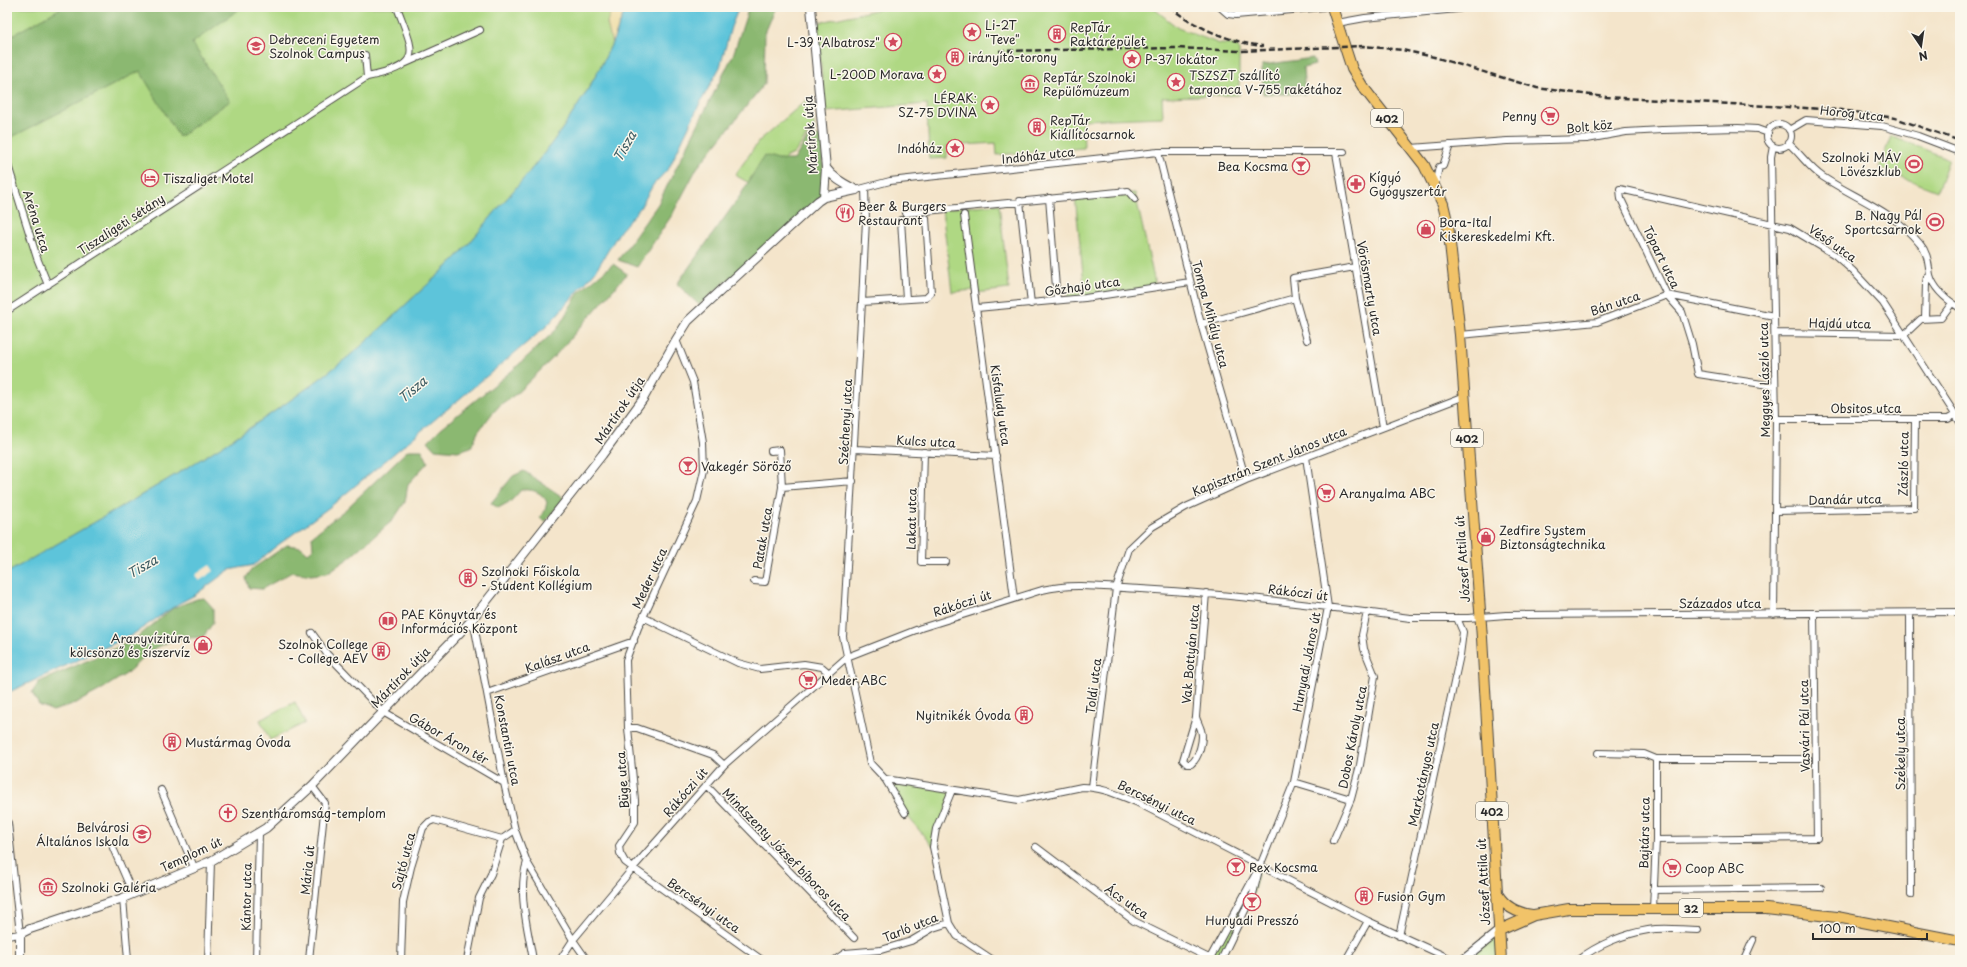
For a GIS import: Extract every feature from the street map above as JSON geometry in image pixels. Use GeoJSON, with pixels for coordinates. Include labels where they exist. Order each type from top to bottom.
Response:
{"type":"FeatureCollection","features":[{"type":"Feature","properties":{"kind":"main road","name":"402"},"geometry":{"type":"LineString","coordinates":[[1332,7],[1352,69],[1411,148]]}},
{"type":"Feature","properties":{"kind":"main road","name":"József Attila út"},"geometry":{"type":"LineString","coordinates":[[1411,148],[1424,165],[1435,185],[1444,204],[1448,225],[1465,396],[1500,930]]}},
{"type":"Feature","properties":{"kind":"main road"},"geometry":{"type":"LineString","coordinates":[[1498,895],[1511,909],[1520,913],[1534,916]]}},
{"type":"Feature","properties":{"kind":"main road","name":"32"},"geometry":{"type":"LineString","coordinates":[[1500,930],[1534,916],[1569,909],[1728,908],[1799,911],[1960,941]]}},
{"type":"Feature","properties":{"kind":"main road"},"geometry":{"type":"LineString","coordinates":[[1500,930],[1501,960]]}},
{"type":"Feature","properties":{"kind":"street"},"geometry":{"type":"LineString","coordinates":[[397,7],[412,51],[406,63]]}},
{"type":"Feature","properties":{"kind":"street","name":"Mártírok útja"},"geometry":{"type":"LineString","coordinates":[[312,786],[470,622],[602,455],[643,399],[688,321],[824,197],[826,168],[811,7]]}},
{"type":"Feature","properties":{"kind":"street"},"geometry":{"type":"LineString","coordinates":[[1220,7],[1228,14],[1236,15],[1324,7]]}},
{"type":"Feature","properties":{"kind":"street"},"geometry":{"type":"LineString","coordinates":[[1336,23],[1365,18],[1457,10],[1466,7]]}},
{"type":"Feature","properties":{"kind":"street","name":"Tiszaligeti sétány"},"geometry":{"type":"LineString","coordinates":[[7,311],[367,76],[388,72],[480,30]]}},
{"type":"Feature","properties":{"kind":"street"},"geometry":{"type":"LineString","coordinates":[[365,55],[367,76]]}},
{"type":"Feature","properties":{"kind":"street","name":"Horog utca"},"geometry":{"type":"LineString","coordinates":[[1789,130],[1806,120],[1882,126],[1918,136],[1960,152]]}},
{"type":"Feature","properties":{"kind":"street"},"geometry":{"type":"LineString","coordinates":[[1778,124],[1784,125],[1789,130],[1791,138],[1783,147],[1773,146],[1768,139],[1768,133],[1772,127],[1778,124]]}},
{"type":"Feature","properties":{"kind":"street","name":"Bolt köz"},"geometry":{"type":"LineString","coordinates":[[1411,148],[1587,139],[1626,132],[1662,130],[1738,128],[1757,129],[1768,133]]}},
{"type":"Feature","properties":{"kind":"street"},"geometry":{"type":"LineString","coordinates":[[1788,143],[1823,178],[1888,213],[1919,243],[1925,251],[1930,275],[1937,288],[1952,303],[1960,308]]}},
{"type":"Feature","properties":{"kind":"street"},"geometry":{"type":"LineString","coordinates":[[1435,185],[1439,167],[1443,166],[1450,145]]}},
{"type":"Feature","properties":{"kind":"street","name":"Meggyes László utca"},"geometry":{"type":"LineString","coordinates":[[1773,146],[1771,157],[1776,419],[1774,614]]}},
{"type":"Feature","properties":{"kind":"street","name":"Indóház utca"},"geometry":{"type":"LineString","coordinates":[[856,190],[890,181],[1158,152],[1344,152]]}},
{"type":"Feature","properties":{"kind":"street","name":"Tompa Mihály utca"},"geometry":{"type":"LineString","coordinates":[[1158,152],[1201,324],[1246,480]]}},
{"type":"Feature","properties":{"kind":"street","name":"Vörösmarty utca"},"geometry":{"type":"LineString","coordinates":[[1336,153],[1383,427]]}},
{"type":"Feature","properties":{"kind":"street","name":"Aréna utca"},"geometry":{"type":"LineString","coordinates":[[7,162],[37,258],[48,285]]}},
{"type":"Feature","properties":{"kind":"street"},"geometry":{"type":"LineString","coordinates":[[826,168],[831,175],[856,190]]}},
{"type":"Feature","properties":{"kind":"street","name":"Széchenyi utca"},"geometry":{"type":"LineString","coordinates":[[847,658],[843,637],[855,449],[866,220],[865,188]]}},
{"type":"Feature","properties":{"kind":"street","name":"Véső utca"},"geometry":{"type":"LineString","coordinates":[[1620,189],[1790,228],[1835,255],[1853,271],[1883,303],[1960,422]]}},
{"type":"Feature","properties":{"kind":"street","name":"Tópart utca"},"geometry":{"type":"LineString","coordinates":[[1620,189],[1621,199],[1667,295],[1682,312],[1692,344],[1698,374],[1775,386]]}},
{"type":"Feature","properties":{"kind":"street"},"geometry":{"type":"LineString","coordinates":[[824,197],[856,190]]}},
{"type":"Feature","properties":{"kind":"street"},"geometry":{"type":"LineString","coordinates":[[906,213],[1128,191],[1135,199]]}},
{"type":"Feature","properties":{"kind":"street"},"geometry":{"type":"LineString","coordinates":[[1049,198],[1058,300]]}},
{"type":"Feature","properties":{"kind":"street"},"geometry":{"type":"LineString","coordinates":[[1020,202],[1031,304]]}},
{"type":"Feature","properties":{"kind":"street","name":"Kisfaludy utca"},"geometry":{"type":"LineString","coordinates":[[964,215],[1014,598]]}},
{"type":"Feature","properties":{"kind":"street"},"geometry":{"type":"LineString","coordinates":[[862,302],[926,298],[930,293],[926,218]]}},
{"type":"Feature","properties":{"kind":"street"},"geometry":{"type":"LineString","coordinates":[[901,220],[906,299]]}},
{"type":"Feature","properties":{"kind":"street"},"geometry":{"type":"LineString","coordinates":[[1307,340],[1295,298],[1293,278],[1355,267]]}},
{"type":"Feature","properties":{"kind":"street"},"geometry":{"type":"LineString","coordinates":[[1925,318],[1926,283],[1927,277],[1930,275]]}},
{"type":"Feature","properties":{"kind":"street","name":"Gőzhajó utca"},"geometry":{"type":"LineString","coordinates":[[977,308],[1085,298],[1190,282]]}},
{"type":"Feature","properties":{"kind":"street"},"geometry":{"type":"LineString","coordinates":[[1667,295],[1774,316]]}},
{"type":"Feature","properties":{"kind":"street","name":"Bán utca"},"geometry":{"type":"LineString","coordinates":[[1460,334],[1597,322],[1667,295]]}},
{"type":"Feature","properties":{"kind":"street"},"geometry":{"type":"LineString","coordinates":[[1201,324],[1295,298]]}},
{"type":"Feature","properties":{"kind":"street"},"geometry":{"type":"LineString","coordinates":[[1904,335],[1921,319],[1941,318],[1952,303]]}},
{"type":"Feature","properties":{"kind":"street","name":"Hajdú utca"},"geometry":{"type":"LineString","coordinates":[[1775,333],[1904,335]]}},
{"type":"Feature","properties":{"kind":"street","name":"Meder utca"},"geometry":{"type":"LineString","coordinates":[[628,728],[626,660],[643,617],[697,501],[704,470],[703,442],[693,382],[676,340]]}},
{"type":"Feature","properties":{"kind":"street","name":"Kapisztrán Szent János utca"},"geometry":{"type":"LineString","coordinates":[[1116,588],[1130,549],[1152,527],[1186,507],[1246,480],[1465,396]]}},
{"type":"Feature","properties":{"kind":"street","name":"Obsitos utca"},"geometry":{"type":"LineString","coordinates":[[1776,419],[1915,419],[1948,418],[1955,415]]}},
{"type":"Feature","properties":{"kind":"street","name":"Zászló utca"},"geometry":{"type":"LineString","coordinates":[[1914,508],[1915,419]]}},
{"type":"Feature","properties":{"kind":"street","name":"Kulcs utca"},"geometry":{"type":"LineString","coordinates":[[855,449],[996,456]]}},
{"type":"Feature","properties":{"kind":"street","name":"Patak utca"},"geometry":{"type":"LineString","coordinates":[[754,581],[765,582],[782,487],[780,450],[772,451]]}},
{"type":"Feature","properties":{"kind":"street","name":"Lakat utca"},"geometry":{"type":"LineString","coordinates":[[924,452],[921,562],[946,562]]}},
{"type":"Feature","properties":{"kind":"street","name":"Hunyadi János út"},"geometry":{"type":"LineString","coordinates":[[1210,959],[1260,866],[1294,782],[1328,607],[1306,457]]}},
{"type":"Feature","properties":{"kind":"street"},"geometry":{"type":"LineString","coordinates":[[782,487],[853,482]]}},
{"type":"Feature","properties":{"kind":"street","name":"Dandár utca"},"geometry":{"type":"LineString","coordinates":[[1776,511],[1914,508]]}},
{"type":"Feature","properties":{"kind":"street","name":"Rákóczi út"},"geometry":{"type":"LineString","coordinates":[[560,960],[573,940],[633,868],[724,765],[847,658],[921,628],[1056,586],[1088,586],[1206,593],[1410,618],[1480,617]]}},
{"type":"Feature","properties":{"kind":"street","name":"Toldi utca"},"geometry":{"type":"LineString","coordinates":[[1092,787],[1116,588]]}},
{"type":"Feature","properties":{"kind":"street","name":"Vak Bottyán utca"},"geometry":{"type":"LineString","coordinates":[[1196,717],[1202,731],[1199,750],[1195,761],[1191,764],[1187,764],[1183,760],[1196,717],[1206,593]]}},
{"type":"Feature","properties":{"kind":"street","name":"Dobos Károly utca"},"geometry":{"type":"LineString","coordinates":[[1333,841],[1350,799],[1360,766],[1376,676],[1364,650],[1362,635],[1367,612]]}},
{"type":"Feature","properties":{"kind":"street","name":"Százados utca"},"geometry":{"type":"LineString","coordinates":[[1480,617],[1506,615],[1960,612]]}},
{"type":"Feature","properties":{"kind":"street","name":"Székely utca"},"geometry":{"type":"LineString","coordinates":[[1910,613],[1911,894]]}},
{"type":"Feature","properties":{"kind":"street","name":"Vasvári Pál utca"},"geometry":{"type":"LineString","coordinates":[[1656,840],[1817,838],[1814,614]]}},
{"type":"Feature","properties":{"kind":"street"},"geometry":{"type":"LineString","coordinates":[[643,617],[738,663],[760,669],[804,664],[822,667],[828,673]]}},
{"type":"Feature","properties":{"kind":"street","name":"Markotányos utca"},"geometry":{"type":"LineString","coordinates":[[1399,936],[1460,655],[1463,632],[1457,618]]}},
{"type":"Feature","properties":{"kind":"street","name":"Konstantin utca"},"geometry":{"type":"LineString","coordinates":[[470,622],[475,630],[504,783],[515,830],[527,862],[573,940],[587,960]]}},
{"type":"Feature","properties":{"kind":"street","name":"Gábor Áron tér"},"geometry":{"type":"LineString","coordinates":[[312,634],[327,654],[383,712],[504,783]]}},
{"type":"Feature","properties":{"kind":"street","name":"Kalász utca"},"geometry":{"type":"LineString","coordinates":[[487,693],[634,641]]}},
{"type":"Feature","properties":{"kind":"street"},"geometry":{"type":"LineString","coordinates":[[847,658],[870,762],[885,779],[905,813]]}},
{"type":"Feature","properties":{"kind":"street"},"geometry":{"type":"LineString","coordinates":[[628,728],[637,728],[713,755],[724,765]]}},
{"type":"Feature","properties":{"kind":"street","name":"Büge utca"},"geometry":{"type":"LineString","coordinates":[[628,728],[636,800],[635,822],[619,846],[620,853],[625,862],[633,868]]}},
{"type":"Feature","properties":{"kind":"street"},"geometry":{"type":"LineString","coordinates":[[1598,753],[1644,754],[1656,759],[1808,759]]}},
{"type":"Feature","properties":{"kind":"street","name":"Bajtárs utca"},"geometry":{"type":"LineString","coordinates":[[1653,909],[1656,840],[1656,759]]}},
{"type":"Feature","properties":{"kind":"street","name":"Bercsényi utca"},"geometry":{"type":"LineString","coordinates":[[885,779],[1018,800],[1069,788],[1092,787],[1111,792],[1136,802],[1368,921],[1453,960]]}},
{"type":"Feature","properties":{"kind":"street"},"geometry":{"type":"LineString","coordinates":[[1294,782],[1350,799]]}},
{"type":"Feature","properties":{"kind":"street","name":"Mindszenty József bíboros utca"},"geometry":{"type":"LineString","coordinates":[[706,785],[854,938]]}},
{"type":"Feature","properties":{"kind":"street","name":"Templom út"},"geometry":{"type":"LineString","coordinates":[[20,934],[30,929],[123,898],[211,861],[258,834],[312,786]]}},
{"type":"Feature","properties":{"kind":"street","name":"Mária út"},"geometry":{"type":"LineString","coordinates":[[309,960],[325,803],[312,786]]}},
{"type":"Feature","properties":{"kind":"street"},"geometry":{"type":"LineString","coordinates":[[161,790],[194,867]]}},
{"type":"Feature","properties":{"kind":"street"},"geometry":{"type":"LineString","coordinates":[[952,790],[936,829],[933,847],[948,923],[957,936],[993,960]]}},
{"type":"Feature","properties":{"kind":"street","name":"Sajtó utca"},"geometry":{"type":"LineString","coordinates":[[401,960],[403,902],[411,867],[423,828],[429,822],[434,820],[502,839]]}},
{"type":"Feature","properties":{"kind":"street"},"geometry":{"type":"LineString","coordinates":[[8,822],[20,934],[20,960]]}},
{"type":"Feature","properties":{"kind":"street"},"geometry":{"type":"LineString","coordinates":[[467,960],[479,898],[491,874],[502,839],[515,830]]}},
{"type":"Feature","properties":{"kind":"street","name":"Kántor utca"},"geometry":{"type":"LineString","coordinates":[[256,960],[258,834]]}},
{"type":"Feature","properties":{"kind":"street","name":"Ács utca"},"geometry":{"type":"LineString","coordinates":[[1036,847],[1134,921],[1210,959]]}},
{"type":"Feature","properties":{"kind":"street"},"geometry":{"type":"LineString","coordinates":[[113,848],[132,894]]}},
{"type":"Feature","properties":{"kind":"street"},"geometry":{"type":"LineString","coordinates":[[208,960],[211,861]]}},
{"type":"Feature","properties":{"kind":"street"},"geometry":{"type":"LineString","coordinates":[[527,862],[522,887],[533,960]]}},
{"type":"Feature","properties":{"kind":"street","name":"Hunyadi János út"},"geometry":{"type":"LineString","coordinates":[[1221,960],[1253,894],[1260,866]]}},
{"type":"Feature","properties":{"kind":"street","name":"Bercsényi utca"},"geometry":{"type":"LineString","coordinates":[[633,868],[762,960]]}},
{"type":"Feature","properties":{"kind":"street"},"geometry":{"type":"LineString","coordinates":[[1653,890],[1821,888]]}},
{"type":"Feature","properties":{"kind":"street"},"geometry":{"type":"LineString","coordinates":[[123,898],[128,960]]}},
{"type":"Feature","properties":{"kind":"street"},"geometry":{"type":"LineString","coordinates":[[1346,960],[1368,921]]}},
{"type":"Feature","properties":{"kind":"street","name":"Tarló utca"},"geometry":{"type":"LineString","coordinates":[[835,960],[845,953],[881,950],[903,943],[933,928],[948,923]]}},
{"type":"Feature","properties":{"kind":"street","name":"József Attila út"},"geometry":{"type":"LineString","coordinates":[[1463,960],[1500,930]]}},
{"type":"Feature","properties":{"kind":"street"},"geometry":{"type":"LineString","coordinates":[[1578,960],[1588,952],[1617,939],[1649,930],[1698,930]]}},
{"type":"Feature","properties":{"kind":"street"},"geometry":{"type":"LineString","coordinates":[[7,936],[20,934]]}},
{"type":"Feature","properties":{"kind":"street"},"geometry":{"type":"LineString","coordinates":[[1744,960],[1753,940]]}},
{"type":"Feature","properties":{"kind":"green space"},"geometry":{"type":"Polygon","coordinates":[[[7,7],[626,7],[616,33],[591,83],[577,107],[545,153],[456,258],[369,339],[308,388],[267,417],[182,471],[7,573],[7,7]]]}},
{"type":"Feature","properties":{"kind":"green space"},"geometry":{"type":"Polygon","coordinates":[[[63,7],[242,7],[192,43],[230,101],[179,137],[140,71],[8,139],[7,38],[63,7]]]}},
{"type":"Feature","properties":{"kind":"green space"},"geometry":{"type":"Polygon","coordinates":[[[749,7],[776,7],[765,33],[764,84],[697,168],[672,215],[637,267],[618,260],[658,204],[733,55],[749,7]]]}},
{"type":"Feature","properties":{"kind":"green space","name":"RepTár Szolnoki Repülőmúzeum"},"geometry":{"type":"Polygon","coordinates":[[[889,7],[1152,7],[1178,28],[1220,44],[1237,45],[1239,51],[1239,95],[1162,97],[1163,117],[1083,120],[1084,148],[997,155],[996,143],[947,146],[947,158],[929,159],[927,104],[825,112],[817,23],[889,7]]]}},
{"type":"Feature","properties":{"kind":"green space"},"geometry":{"type":"Polygon","coordinates":[[[1313,58],[1315,65],[1303,68],[1305,94],[1263,94],[1262,65],[1313,58]]]}},
{"type":"Feature","properties":{"kind":"green space"},"geometry":{"type":"Polygon","coordinates":[[[810,97],[815,133],[808,134],[794,154],[786,157],[770,179],[749,183],[735,175],[759,141],[810,97]]]}},
{"type":"Feature","properties":{"kind":"green space"},"geometry":{"type":"Polygon","coordinates":[[[823,136],[824,197],[699,305],[677,284],[740,196],[764,156],[778,160],[794,160],[808,137],[823,136]]]}},
{"type":"Feature","properties":{"kind":"green space","name":"Szolnoki MÁV Lövészklub"},"geometry":{"type":"Polygon","coordinates":[[[1891,136],[1949,159],[1937,191],[1879,168],[1891,136]]]}},
{"type":"Feature","properties":{"kind":"green space"},"geometry":{"type":"Polygon","coordinates":[[[1135,193],[1155,283],[1153,287],[1068,299],[1067,286],[1084,284],[1075,196],[1135,193]]]}},
{"type":"Feature","properties":{"kind":"green space"},"geometry":{"type":"Polygon","coordinates":[[[999,204],[1009,289],[975,293],[974,290],[952,292],[942,209],[999,204]]]}},
{"type":"Feature","properties":{"kind":"green space"},"geometry":{"type":"Polygon","coordinates":[[[613,264],[627,274],[553,358],[516,394],[501,404],[491,415],[478,432],[471,447],[458,451],[435,449],[428,441],[440,429],[514,369],[557,329],[579,292],[613,264]]]}},
{"type":"Feature","properties":{"kind":"green space"},"geometry":{"type":"Polygon","coordinates":[[[408,450],[422,450],[428,462],[408,484],[405,502],[393,520],[349,558],[327,573],[311,575],[292,572],[262,589],[249,588],[246,578],[252,569],[287,545],[301,547],[308,553],[313,549],[312,536],[346,509],[408,450]]]}},
{"type":"Feature","properties":{"kind":"green space"},"geometry":{"type":"Polygon","coordinates":[[[524,471],[564,498],[546,521],[542,520],[540,517],[545,511],[547,502],[542,495],[536,492],[521,490],[511,501],[498,508],[491,503],[513,476],[524,471]]]}},
{"type":"Feature","properties":{"kind":"green space"},"geometry":{"type":"Polygon","coordinates":[[[204,598],[213,608],[213,623],[203,637],[174,639],[150,651],[126,674],[78,702],[53,711],[39,705],[32,693],[39,682],[134,640],[173,608],[204,598]]]}},
{"type":"Feature","properties":{"kind":"green space"},"geometry":{"type":"Polygon","coordinates":[[[295,702],[305,723],[270,740],[260,720],[295,702]]]}},
{"type":"Feature","properties":{"kind":"green space"},"geometry":{"type":"Polygon","coordinates":[[[885,779],[952,790],[933,847],[905,813],[885,779]]]}},
{"type":"Feature","properties":{"kind":"green space"},"geometry":{"type":"Polygon","coordinates":[[[1260,866],[1253,894],[1221,960],[1209,960],[1260,866]]]}},
{"type":"Feature","properties":{"kind":"green space"},"geometry":{"type":"Polygon","coordinates":[[[1500,930],[1501,960],[1463,960],[1500,930]]]}},
{"type":"Feature","properties":{"kind":"sand"},"geometry":{"type":"Polygon","coordinates":[[[612,7],[626,7],[612,44],[607,23],[612,7]]]}},
{"type":"Feature","properties":{"kind":"water","name":"Tisza"},"geometry":{"type":"Polygon","coordinates":[[[626,7],[739,7],[731,27],[720,67],[699,105],[669,168],[653,185],[640,208],[620,231],[595,272],[547,326],[331,506],[274,548],[254,565],[229,570],[195,595],[178,604],[132,635],[7,693],[7,573],[182,471],[267,417],[308,388],[369,339],[456,258],[545,153],[577,107],[591,83],[616,33],[626,7]]]}},
{"type":"Feature","properties":{"kind":"pier"},"geometry":{"type":"Polygon","coordinates":[[[210,565],[214,571],[199,581],[195,575],[210,565]]]}},
{"type":"Feature","properties":{"kind":"railway"},"geometry":{"type":"LineString","coordinates":[[1170,7],[1190,21],[1214,33],[1226,38],[1263,46]]}},
{"type":"Feature","properties":{"kind":"railway"},"geometry":{"type":"LineString","coordinates":[[999,51],[1177,48],[1239,51],[1363,46],[1402,50],[1434,57],[1537,88],[1606,97],[1841,110],[1895,118],[1960,141]]}},
{"type":"Feature","properties":{"kind":"place","name":"Li-2T \"Teve\""},"geometry":{"type":"Point","coordinates":[972,32]}},
{"type":"Feature","properties":{"kind":"place","name":"RepTár Raktárépület"},"geometry":{"type":"Point","coordinates":[1057,34]}},
{"type":"Feature","properties":{"kind":"place","name":"L-39 \"Albatrosz\""},"geometry":{"type":"Point","coordinates":[893,42]}},
{"type":"Feature","properties":{"kind":"place","name":"Debreceni Egyetem Szolnok Campus"},"geometry":{"type":"Point","coordinates":[256,46]}},
{"type":"Feature","properties":{"kind":"place","name":"irányító-torony"},"geometry":{"type":"Point","coordinates":[955,57]}},
{"type":"Feature","properties":{"kind":"place","name":"P-37 lokátor"},"geometry":{"type":"Point","coordinates":[1132,59]}},
{"type":"Feature","properties":{"kind":"place","name":"L-200D Morava"},"geometry":{"type":"Point","coordinates":[937,74]}},
{"type":"Feature","properties":{"kind":"place","name":"TSZSZT szállító targonca V-755 rakétához"},"geometry":{"type":"Point","coordinates":[1176,82]}},
{"type":"Feature","properties":{"kind":"place","name":"RepTár Szolnoki Repülőmúzeum"},"geometry":{"type":"Point","coordinates":[1030,84]}},
{"type":"Feature","properties":{"kind":"place","name":"LÉRAK: SZ-75 DVINA"},"geometry":{"type":"Point","coordinates":[990,105]}},
{"type":"Feature","properties":{"kind":"place","name":"Penny"},"geometry":{"type":"Point","coordinates":[1550,116]}},
{"type":"Feature","properties":{"kind":"place","name":"RepTár Kiállítócsarnok"},"geometry":{"type":"Point","coordinates":[1037,127]}},
{"type":"Feature","properties":{"kind":"place","name":"Indóház"},"geometry":{"type":"Point","coordinates":[955,148]}},
{"type":"Feature","properties":{"kind":"place","name":"Szolnoki MÁV Lövészklub"},"geometry":{"type":"Point","coordinates":[1914,164]}},
{"type":"Feature","properties":{"kind":"place","name":"Bea Kocsma"},"geometry":{"type":"Point","coordinates":[1301,166]}},
{"type":"Feature","properties":{"kind":"place","name":"Tiszaliget Motel"},"geometry":{"type":"Point","coordinates":[150,178]}},
{"type":"Feature","properties":{"kind":"place","name":"Kígyó Gyógyszertár"},"geometry":{"type":"Point","coordinates":[1356,184]}},
{"type":"Feature","properties":{"kind":"place","name":"Beer & Burgers Restaurant"},"geometry":{"type":"Point","coordinates":[845,213]}},
{"type":"Feature","properties":{"kind":"place","name":"B. Nagy Pál Sportcsarnok"},"geometry":{"type":"Point","coordinates":[1935,222]}},
{"type":"Feature","properties":{"kind":"place","name":"Bora-Ital Kiskereskedelmi Kft."},"geometry":{"type":"Point","coordinates":[1426,229]}},
{"type":"Feature","properties":{"kind":"place","name":"Vakegér Söröző"},"geometry":{"type":"Point","coordinates":[688,466]}},
{"type":"Feature","properties":{"kind":"place","name":"Aranyalma ABC"},"geometry":{"type":"Point","coordinates":[1326,493]}},
{"type":"Feature","properties":{"kind":"place","name":"Zedfire System Biztonságtechnika"},"geometry":{"type":"Point","coordinates":[1486,537]}},
{"type":"Feature","properties":{"kind":"place","name":"Szolnoki Főiskola - Student Kollégium"},"geometry":{"type":"Point","coordinates":[468,578]}},
{"type":"Feature","properties":{"kind":"place","name":"PAE Könyvtár és Információs Központ"},"geometry":{"type":"Point","coordinates":[388,621]}},
{"type":"Feature","properties":{"kind":"place","name":"Aranyvízitúra kölcsönző és síszervíz"},"geometry":{"type":"Point","coordinates":[203,645]}},
{"type":"Feature","properties":{"kind":"place","name":"Szolnok College - College AEV"},"geometry":{"type":"Point","coordinates":[381,651]}},
{"type":"Feature","properties":{"kind":"place","name":"Meder ABC"},"geometry":{"type":"Point","coordinates":[808,680]}},
{"type":"Feature","properties":{"kind":"place","name":"Nyitnikék Óvoda"},"geometry":{"type":"Point","coordinates":[1024,715]}},
{"type":"Feature","properties":{"kind":"place","name":"Mustármag Óvoda"},"geometry":{"type":"Point","coordinates":[172,742]}},
{"type":"Feature","properties":{"kind":"place","name":"Szentháromság-templom"},"geometry":{"type":"Point","coordinates":[228,813]}},
{"type":"Feature","properties":{"kind":"place","name":"Belvárosi Általános Iskola"},"geometry":{"type":"Point","coordinates":[142,834]}},
{"type":"Feature","properties":{"kind":"place","name":"Rex Kocsma"},"geometry":{"type":"Point","coordinates":[1236,867]}},
{"type":"Feature","properties":{"kind":"place","name":"Coop ABC"},"geometry":{"type":"Point","coordinates":[1672,868]}},
{"type":"Feature","properties":{"kind":"place","name":"Szolnoki Galéria"},"geometry":{"type":"Point","coordinates":[48,887]}},
{"type":"Feature","properties":{"kind":"place","name":"Fusion Gym"},"geometry":{"type":"Point","coordinates":[1364,896]}},
{"type":"Feature","properties":{"kind":"place","name":"Hunyadi Presszó"},"geometry":{"type":"Point","coordinates":[1252,902]}}]}
